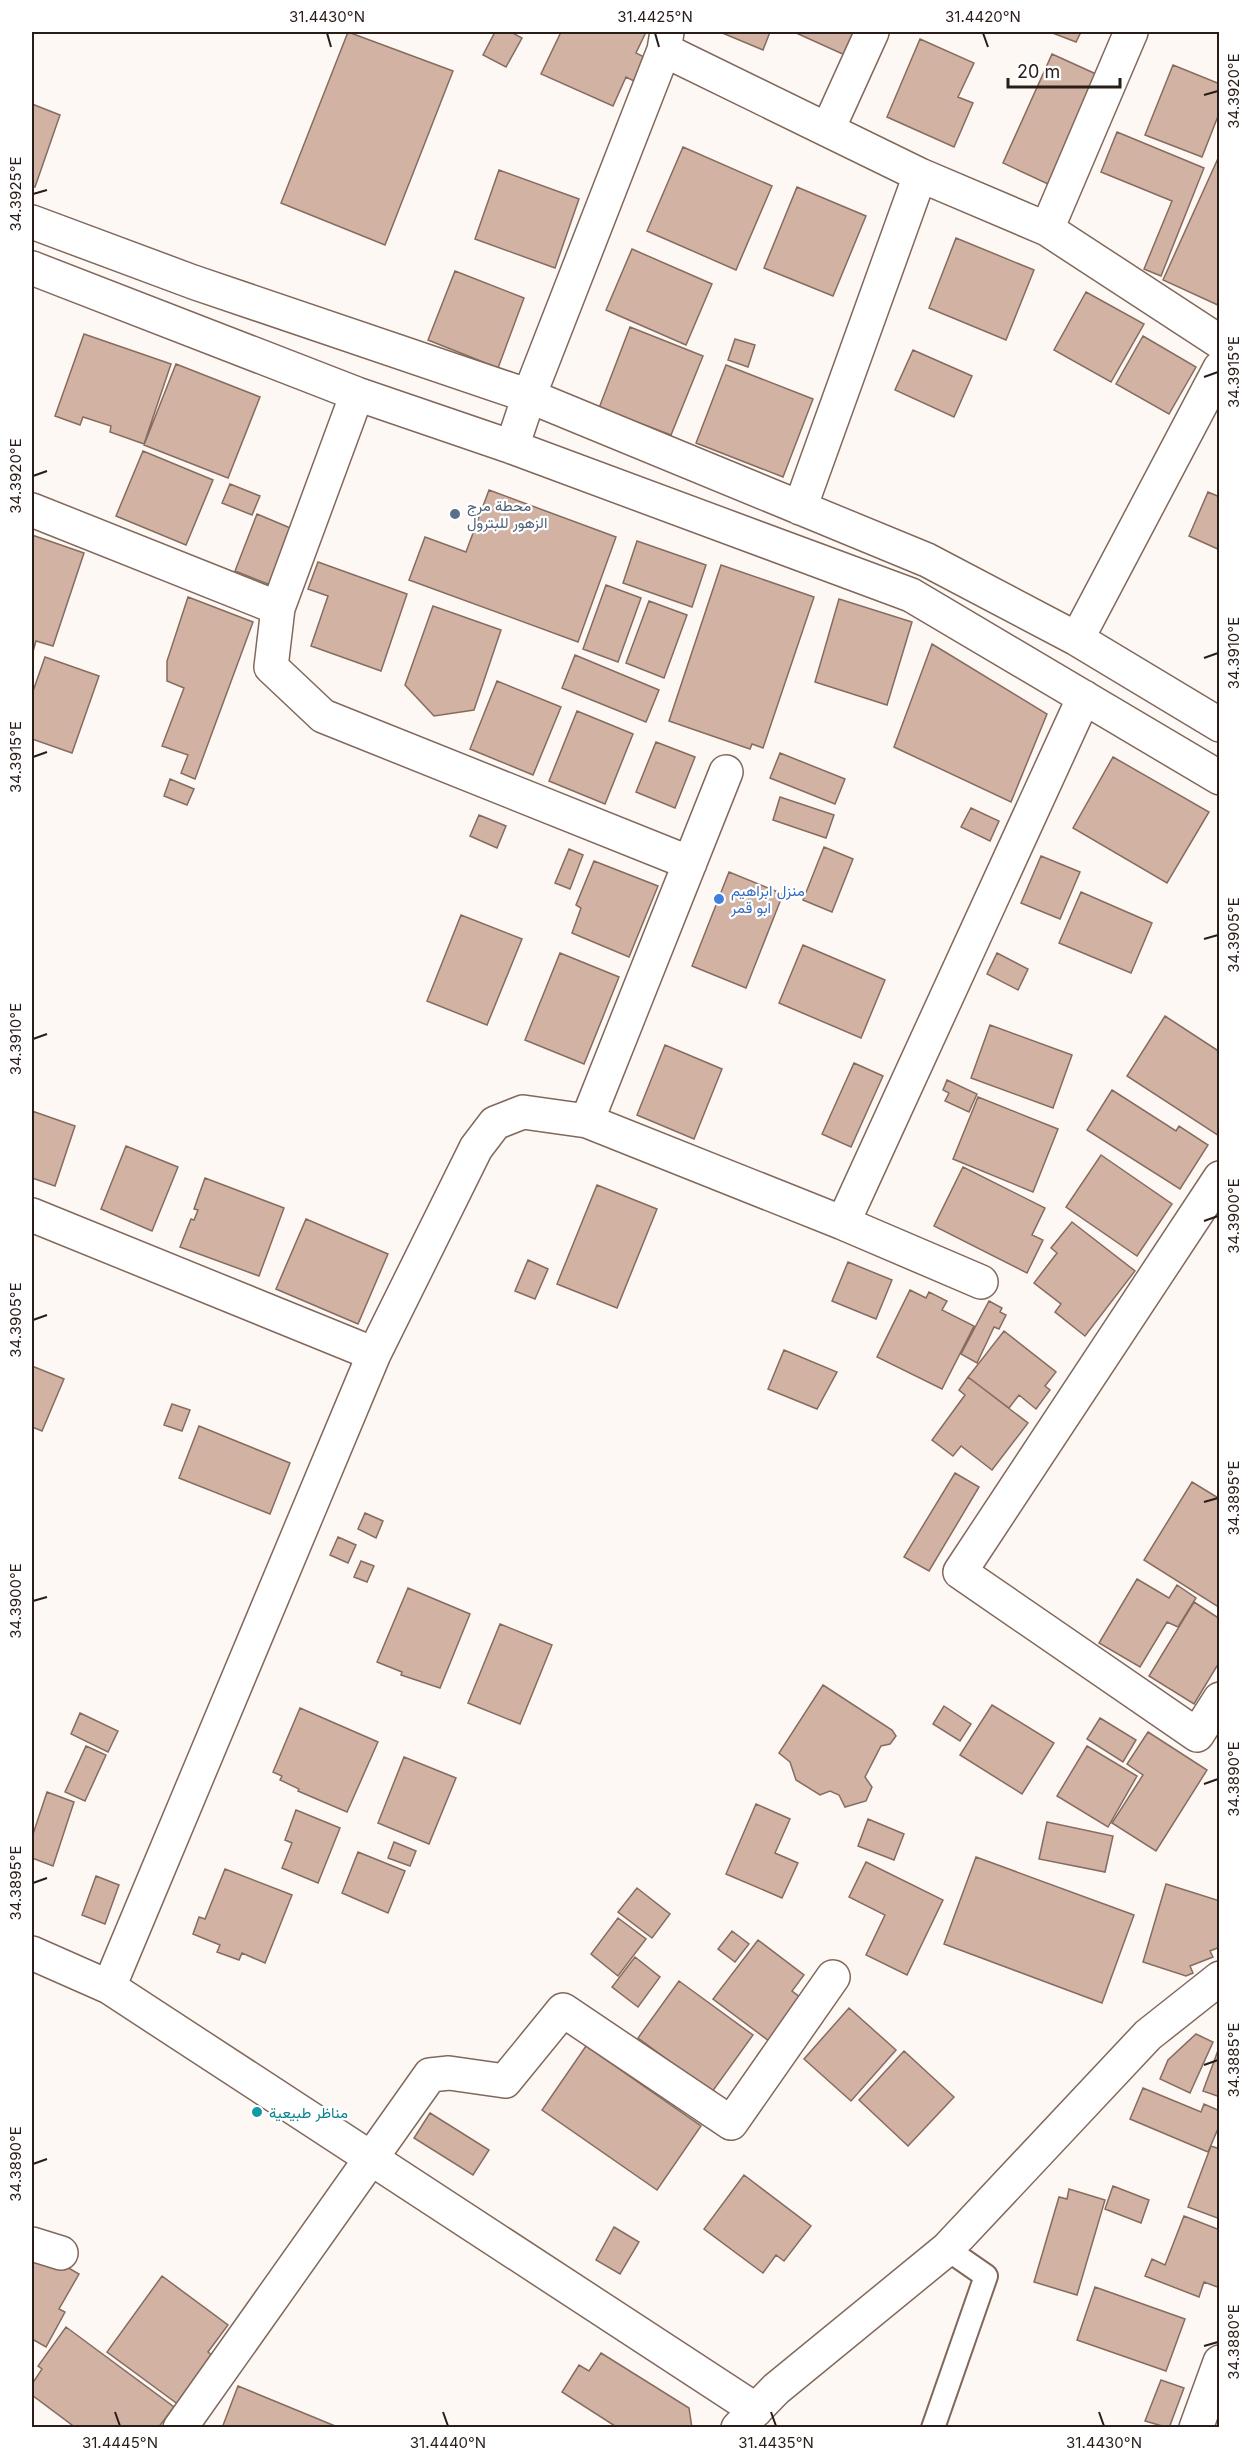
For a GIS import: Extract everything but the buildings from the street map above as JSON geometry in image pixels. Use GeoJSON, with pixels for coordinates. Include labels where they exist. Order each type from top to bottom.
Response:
{"type":"FeatureCollection","features":[{"type":"Feature","properties":{"kind":"street"},"geometry":{"type":"LineString","coordinates":[[828,129],[872,32]]}},
{"type":"Feature","properties":{"kind":"street"},"geometry":{"type":"LineString","coordinates":[[1047,229],[1131,32]]}},
{"type":"Feature","properties":{"kind":"street"},"geometry":{"type":"LineString","coordinates":[[512,447],[529,396],[666,41],[828,129],[920,175],[1047,229],[1220,342]]}},
{"type":"Feature","properties":{"kind":"street"},"geometry":{"type":"LineString","coordinates":[[800,508],[920,175]]}},
{"type":"Feature","properties":{"kind":"street"},"geometry":{"type":"LineString","coordinates":[[32,222],[193,282],[529,396],[927,560],[1077,639],[1220,725]]}},
{"type":"Feature","properties":{"kind":"street"},"geometry":{"type":"LineString","coordinates":[[32,268],[357,394],[512,447],[911,595],[1220,778]]}},
{"type":"Feature","properties":{"kind":"street"},"geometry":{"type":"LineString","coordinates":[[1077,639],[1220,368]]}},
{"type":"Feature","properties":{"kind":"street"},"geometry":{"type":"LineString","coordinates":[[357,394],[279,608],[271,668],[323,716],[690,863]]}},
{"type":"Feature","properties":{"kind":"street"},"geometry":{"type":"LineString","coordinates":[[32,510],[279,608]]}},
{"type":"Feature","properties":{"kind":"street"},"geometry":{"type":"LineString","coordinates":[[843,1223],[1084,697]]}},
{"type":"Feature","properties":{"kind":"street"},"geometry":{"type":"LineString","coordinates":[[587,1121],[726,772]]}},
{"type":"Feature","properties":{"kind":"street"},"geometry":{"type":"LineString","coordinates":[[109,1987],[374,1354],[476,1148],[495,1123],[523,1112],[587,1121],[843,1223],[981,1282]]}},
{"type":"Feature","properties":{"kind":"street"},"geometry":{"type":"LineString","coordinates":[[1220,1178],[1210,1211],[960,1572],[1197,1735],[1220,1699]]}},
{"type":"Feature","properties":{"kind":"street"},"geometry":{"type":"LineString","coordinates":[[32,1215],[374,1354]]}},
{"type":"Feature","properties":{"kind":"street"},"geometry":{"type":"LineString","coordinates":[[32,1953],[109,1987],[370,2158],[747,2419],[776,2389],[947,2249],[1148,2035],[1220,1978]]}},
{"type":"Feature","properties":{"kind":"street"},"geometry":{"type":"LineString","coordinates":[[180,2427],[430,2075],[448,2073],[505,2080],[563,2010],[731,2123],[833,1977]]}},
{"type":"Feature","properties":{"kind":"street"},"geometry":{"type":"LineString","coordinates":[[1196,2427],[1220,2362]]}},
{"type":"Feature","properties":{"kind":"lane"},"geometry":{"type":"LineString","coordinates":[[933,2427],[986,2277],[947,2249]]}},
{"type":"Feature","properties":{"kind":"place","name":"محطة مرج الزهور للبترول"},"geometry":{"type":"Point","coordinates":[455,514]}},
{"type":"Feature","properties":{"kind":"place","name":"منزل ابراهيم ابو قمر"},"geometry":{"type":"Point","coordinates":[719,899]}},
{"type":"Feature","properties":{"kind":"place","name":"مناظر طبيعية"},"geometry":{"type":"Point","coordinates":[257,2112]}}]}
